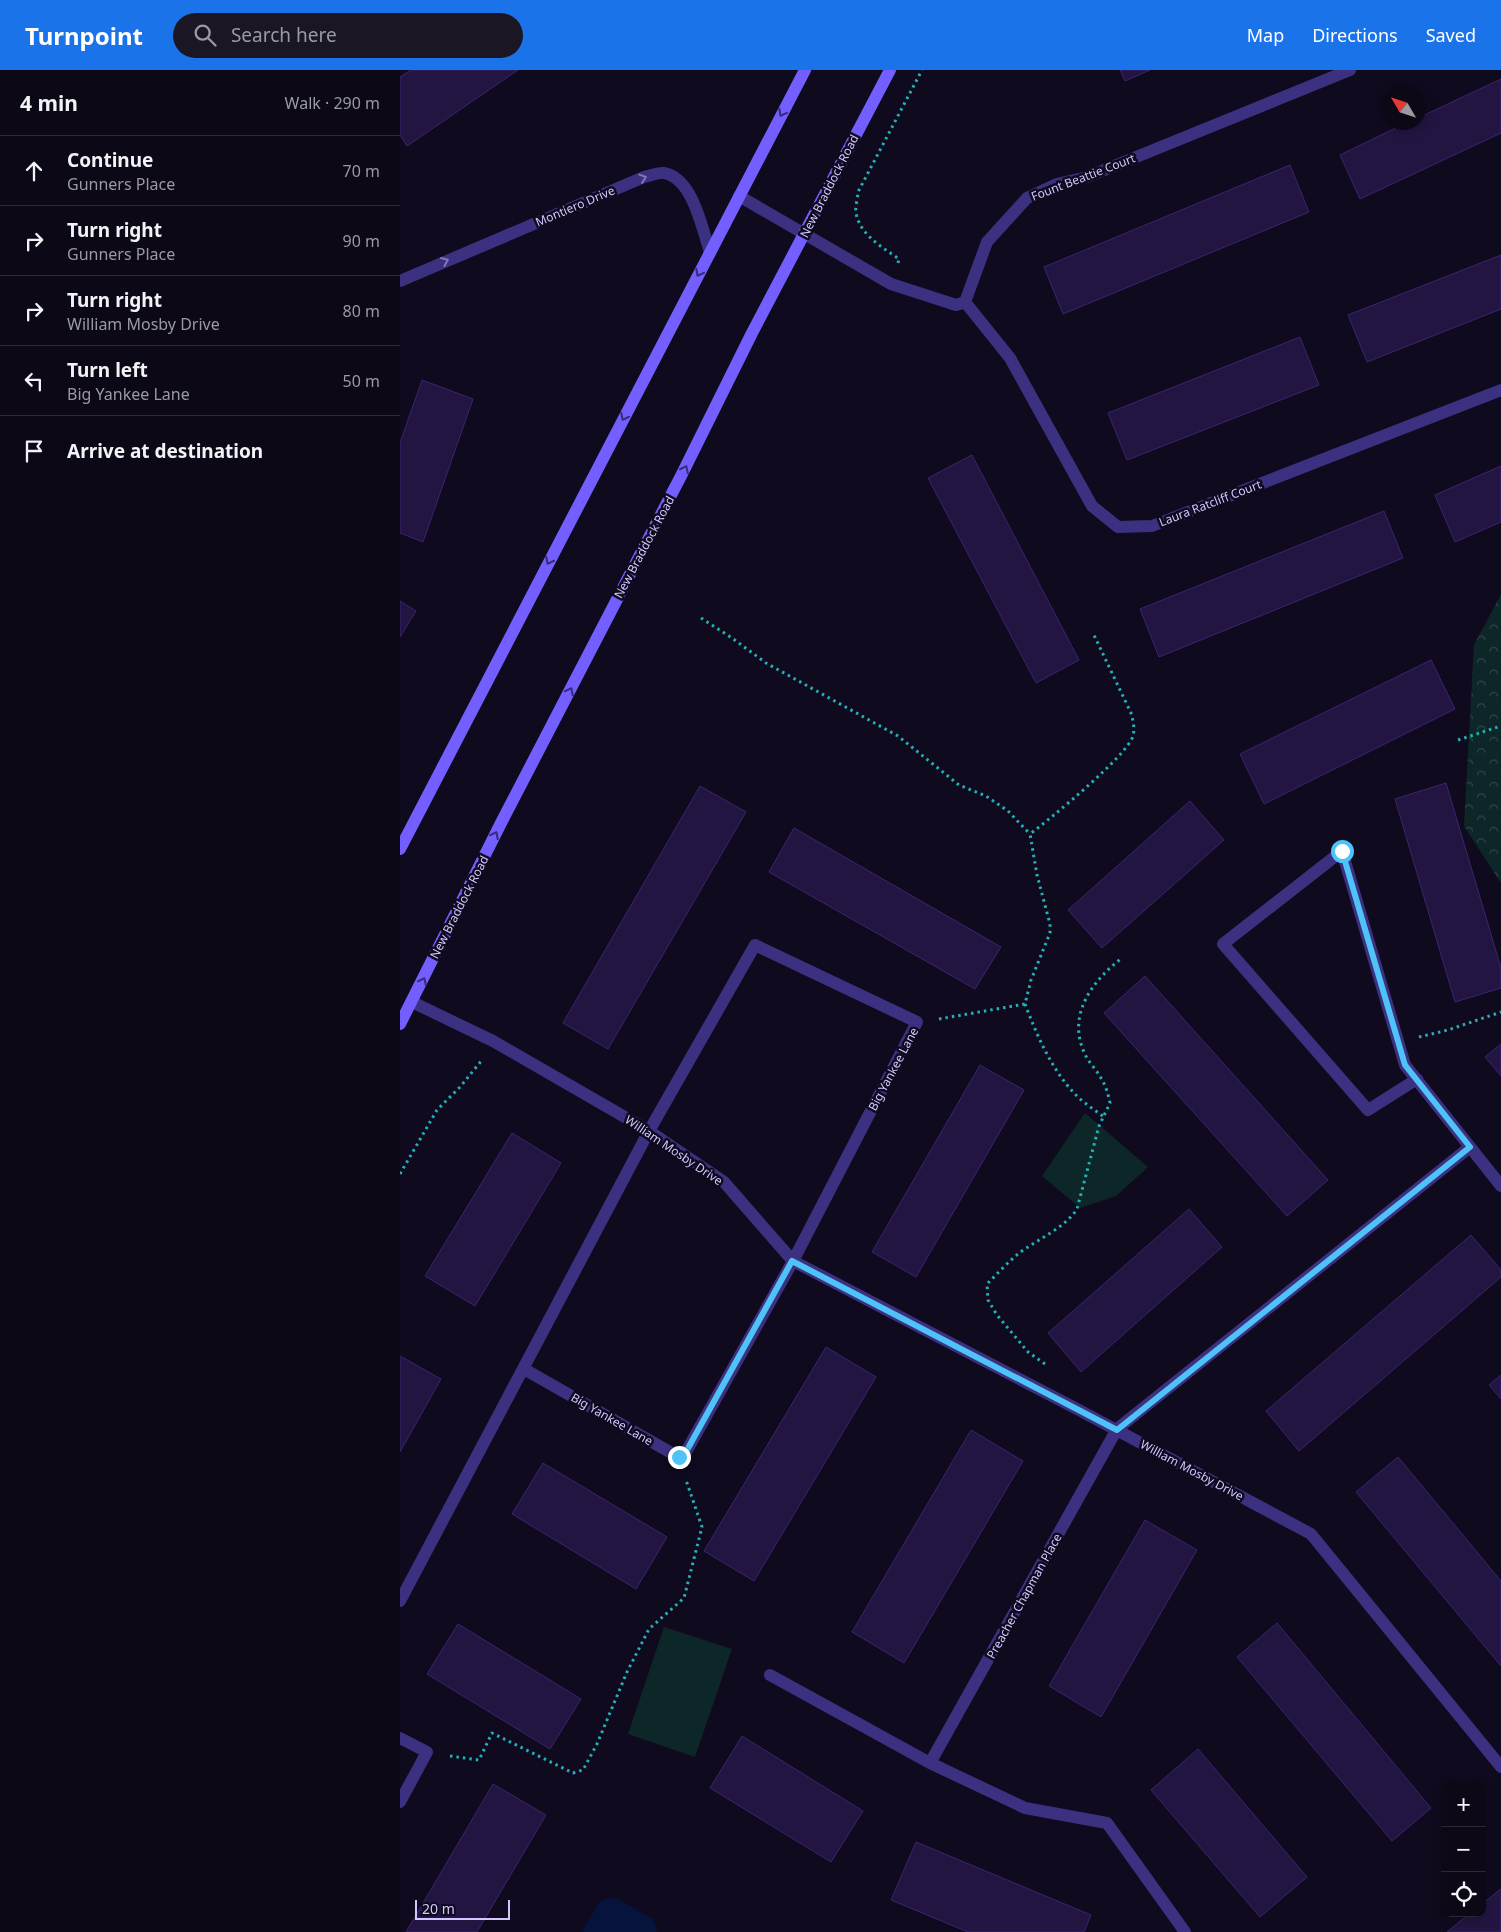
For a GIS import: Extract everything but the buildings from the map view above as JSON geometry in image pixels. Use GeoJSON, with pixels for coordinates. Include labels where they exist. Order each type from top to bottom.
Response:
{"type":"FeatureCollection","features":[{"type":"Feature","properties":{"kind":"main road"},"geometry":{"type":"LineString","coordinates":[[400,849],[805,70]]}},
{"type":"Feature","properties":{"kind":"main road","name":"New Braddock Road"},"geometry":{"type":"LineString","coordinates":[[400,1024],[501,823],[682,474],[752,333],[890,70]]}},
{"type":"Feature","properties":{"kind":"street","name":"Fount Beattie Court"},"geometry":{"type":"LineString","coordinates":[[964,302],[987,242],[1027,198],[1057,184],[1087,178],[1350,70]]}},
{"type":"Feature","properties":{"kind":"street","name":"Montiero Drive"},"geometry":{"type":"LineString","coordinates":[[400,281],[644,176],[664,173],[680,182],[690,193],[710,252]]}},
{"type":"Feature","properties":{"kind":"street"},"geometry":{"type":"LineString","coordinates":[[739,196],[891,284],[956,305],[964,302]]}},
{"type":"Feature","properties":{"kind":"street","name":"Laura Ratcliff Court"},"geometry":{"type":"LineString","coordinates":[[964,302],[1010,358],[1092,506],[1118,527],[1152,526],[1501,390]]}},
{"type":"Feature","properties":{"kind":"street"},"geometry":{"type":"LineString","coordinates":[[1417,1080],[1368,1110],[1223,944],[1342,851],[1405,1065],[1417,1080],[1501,1186]]}},
{"type":"Feature","properties":{"kind":"street","name":"Big Yankee Lane"},"geometry":{"type":"LineString","coordinates":[[400,1601],[649,1131],[755,945],[917,1022],[792,1261],[682,1459],[524,1369]]}},
{"type":"Feature","properties":{"kind":"street","name":"William Mosby Drive"},"geometry":{"type":"LineString","coordinates":[[412,1002],[493,1041],[649,1131],[724,1182],[792,1261],[1117,1430],[1311,1534],[1501,1767]]}},
{"type":"Feature","properties":{"kind":"street"},"geometry":{"type":"LineString","coordinates":[[1117,1430],[1470,1147]]}},
{"type":"Feature","properties":{"kind":"street","name":"Preacher Chapman Place"},"geometry":{"type":"LineString","coordinates":[[930,1763],[1117,1430]]}},
{"type":"Feature","properties":{"kind":"street"},"geometry":{"type":"LineString","coordinates":[[770,1675],[930,1763],[1025,1808],[1107,1823],[1185,1932]]}},
{"type":"Feature","properties":{"kind":"street"},"geometry":{"type":"LineString","coordinates":[[400,1738],[427,1752],[400,1802]]}},
{"type":"Feature","properties":{"kind":"path"},"geometry":{"type":"LineString","coordinates":[[897,266],[899,259],[873,241],[862,228],[856,212],[858,192],[922,70]]}},
{"type":"Feature","properties":{"kind":"path"},"geometry":{"type":"LineString","coordinates":[[700,618],[732,638],[766,663],[898,736],[960,785],[986,796],[1008,811],[1030,834],[1037,875],[1050,924],[1050,933],[1031,980],[1025,1004],[1038,1037],[1058,1072],[1079,1098],[1104,1117]]}},
{"type":"Feature","properties":{"kind":"path"},"geometry":{"type":"LineString","coordinates":[[1030,834],[1052,818],[1122,753],[1133,736],[1131,713],[1093,633]]}},
{"type":"Feature","properties":{"kind":"path"},"geometry":{"type":"LineString","coordinates":[[1458,740],[1501,726]]}},
{"type":"Feature","properties":{"kind":"path"},"geometry":{"type":"LineString","coordinates":[[1048,1367],[1028,1352],[997,1315],[988,1300],[987,1284],[1019,1253],[1056,1229],[1074,1214],[1077,1209],[1099,1126],[1110,1103],[1104,1082],[1084,1052],[1078,1036],[1078,1020],[1083,1002],[1095,983],[1106,970],[1122,958]]}},
{"type":"Feature","properties":{"kind":"path"},"geometry":{"type":"LineString","coordinates":[[917,1022],[1025,1004]]}},
{"type":"Feature","properties":{"kind":"path"},"geometry":{"type":"LineString","coordinates":[[1399,1042],[1448,1030],[1501,1012]]}},
{"type":"Feature","properties":{"kind":"path"},"geometry":{"type":"LineString","coordinates":[[400,1174],[437,1110],[460,1087],[485,1056]]}},
{"type":"Feature","properties":{"kind":"path"},"geometry":{"type":"LineString","coordinates":[[427,1752],[479,1760],[492,1733],[573,1774],[583,1770],[597,1744],[627,1672],[649,1629],[684,1598],[702,1527],[679,1457]]}},
{"type":"Feature","properties":{"kind":"green space"},"geometry":{"type":"Polygon","coordinates":[[[1501,594],[1501,883],[1464,826],[1474,645],[1501,594]]]}},
{"type":"Feature","properties":{"kind":"green space"},"geometry":{"type":"Polygon","coordinates":[[[1085,1113],[1148,1167],[1116,1196],[1080,1208],[1042,1176],[1085,1113]]]}},
{"type":"Feature","properties":{"kind":"green space"},"geometry":{"type":"Polygon","coordinates":[[[664,1627],[732,1649],[695,1757],[628,1734],[664,1627]]]}},
{"type":"Feature","properties":{"kind":"water"},"geometry":{"type":"Polygon","coordinates":[[[609,1898],[619,1899],[653,1919],[657,1932],[582,1932],[600,1901],[609,1898]]]}},
{"type":"Feature","properties":{"kind":"route"},"geometry":{"type":"LineString","coordinates":[[679,1457],[682,1459],[792,1261],[1117,1430],[1470,1147],[1405,1065],[1342,851]]}}]}
